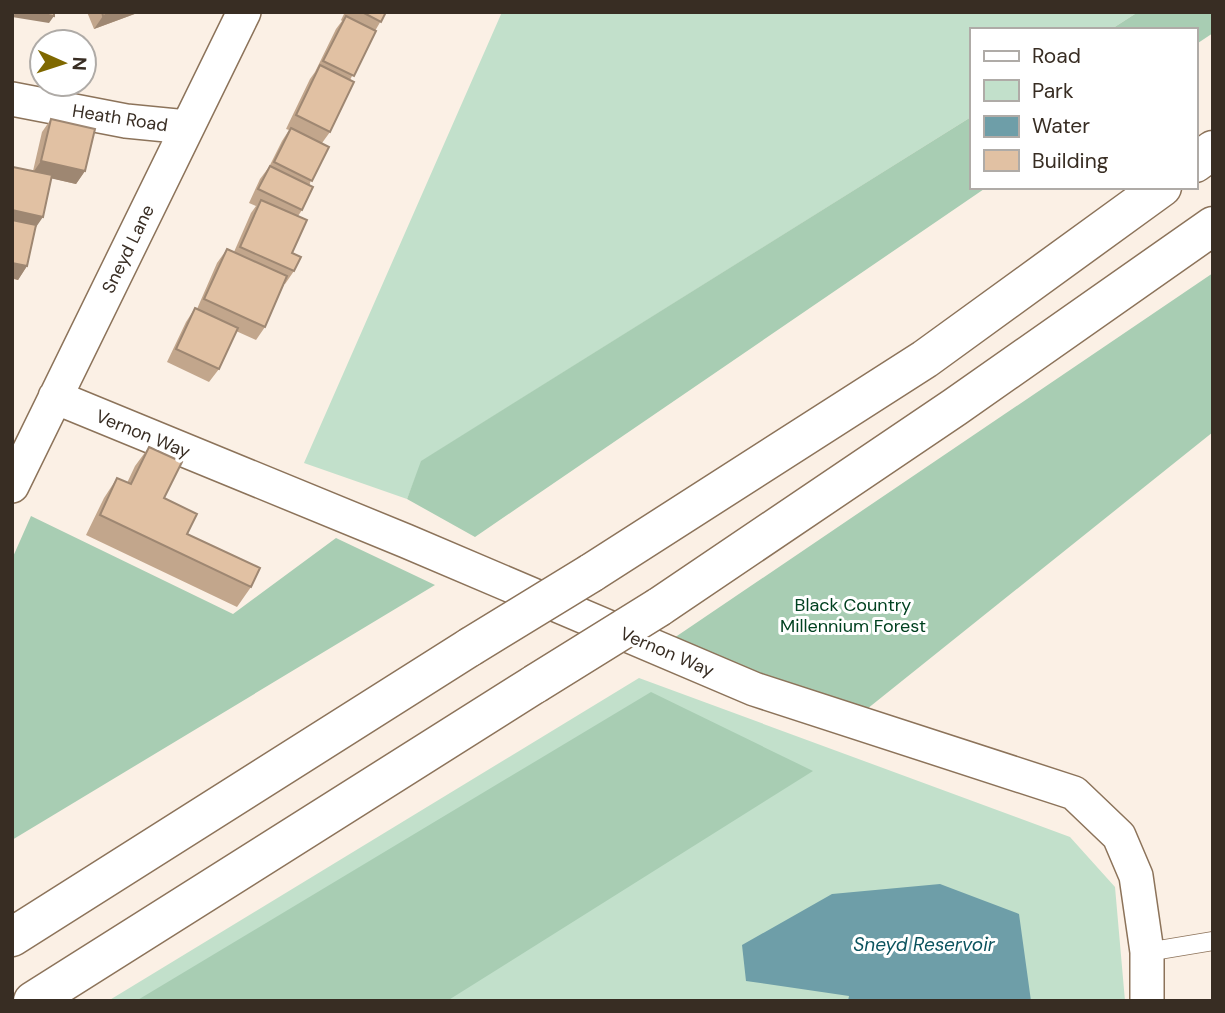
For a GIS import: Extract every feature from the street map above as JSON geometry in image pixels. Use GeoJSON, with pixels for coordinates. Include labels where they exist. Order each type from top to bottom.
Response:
{"type":"FeatureCollection","features":[{"type":"Feature","properties":{"kind":"highway"},"geometry":{"type":"LineString","coordinates":[[1197,162],[1213,150]]}},
{"type":"Feature","properties":{"kind":"highway"},"geometry":{"type":"LineString","coordinates":[[12,937],[591,573],[925,359],[1159,189]]}},
{"type":"Feature","properties":{"kind":"highway"},"geometry":{"type":"LineString","coordinates":[[33,1001],[659,607],[955,407],[1213,226]]}},
{"type":"Feature","properties":{"kind":"street","name":"Sneyd Lane"},"geometry":{"type":"LineString","coordinates":[[12,486],[244,12]]}},
{"type":"Feature","properties":{"kind":"street","name":"Heath Road"},"geometry":{"type":"LineString","coordinates":[[12,99],[126,121],[187,127]]}},
{"type":"Feature","properties":{"kind":"street","name":"Vernon Way"},"geometry":{"type":"LineString","coordinates":[[55,397],[406,541],[754,689],[1074,793],[1119,836],[1136,876],[1147,952],[1147,1001]]}},
{"type":"Feature","properties":{"kind":"lane"},"geometry":{"type":"LineString","coordinates":[[1147,952],[1213,941]]}},
{"type":"Feature","properties":{"kind":"green space"},"geometry":{"type":"Polygon","coordinates":[[[502,12],[1138,12],[1113,28],[970,28],[970,118],[422,461],[407,499],[304,463],[502,12]]]}},
{"type":"Feature","properties":{"kind":"green space"},"geometry":{"type":"Polygon","coordinates":[[[1138,12],[1213,12],[1213,33],[1197,44],[1197,28],[1113,28],[1138,12]]]}},
{"type":"Feature","properties":{"kind":"green space"},"geometry":{"type":"Polygon","coordinates":[[[970,118],[970,189],[984,189],[475,537],[407,499],[421,461],[970,118]]]}},
{"type":"Feature","properties":{"kind":"green space","name":"Black Country Millennium Forest"},"geometry":{"type":"Polygon","coordinates":[[[1213,273],[1213,432],[862,713],[671,640],[1213,273]]]}},
{"type":"Feature","properties":{"kind":"green space"},"geometry":{"type":"Polygon","coordinates":[[[31,516],[233,614],[336,538],[435,585],[12,840],[12,559],[31,516]]]}},
{"type":"Feature","properties":{"kind":"green space"},"geometry":{"type":"Polygon","coordinates":[[[639,678],[1070,837],[1115,887],[1125,1001],[108,1001],[639,678]]]}},
{"type":"Feature","properties":{"kind":"green space"},"geometry":{"type":"Polygon","coordinates":[[[651,692],[813,771],[447,1001],[136,1001],[651,692]]]}},
{"type":"Feature","properties":{"kind":"water","name":"Sneyd Reservoir"},"geometry":{"type":"Polygon","coordinates":[[[940,884],[1019,914],[1031,1001],[848,1001],[849,996],[746,981],[742,945],[832,894],[940,884]]]}},
{"type":"Feature","properties":{"kind":"building"},"geometry":{"type":"Polygon","coordinates":[[[31,12],[54,12],[54,16],[31,12]]]}},
{"type":"Feature","properties":{"kind":"building"},"geometry":{"type":"Polygon","coordinates":[[[362,12],[386,12],[381,22],[362,12]]]}},
{"type":"Feature","properties":{"kind":"building"},"geometry":{"type":"Polygon","coordinates":[[[346,16],[376,31],[354,76],[323,61],[346,16]]]}},
{"type":"Feature","properties":{"kind":"building"},"geometry":{"type":"Polygon","coordinates":[[[320,65],[354,82],[330,132],[296,115],[320,65]]]}},
{"type":"Feature","properties":{"kind":"building"},"geometry":{"type":"Polygon","coordinates":[[[51,119],[95,129],[85,171],[41,161],[51,119]]]}},
{"type":"Feature","properties":{"kind":"building"},"geometry":{"type":"Polygon","coordinates":[[[291,128],[329,147],[312,181],[274,162],[291,128]]]}},
{"type":"Feature","properties":{"kind":"building"},"geometry":{"type":"Polygon","coordinates":[[[270,166],[313,187],[302,210],[258,189],[270,166]]]}},
{"type":"Feature","properties":{"kind":"building"},"geometry":{"type":"Polygon","coordinates":[[[13,167],[52,175],[43,217],[12,210],[13,167]]]}},
{"type":"Feature","properties":{"kind":"building"},"geometry":{"type":"Polygon","coordinates":[[[261,200],[307,220],[292,253],[301,257],[294,271],[240,247],[261,200]]]}},
{"type":"Feature","properties":{"kind":"building"},"geometry":{"type":"Polygon","coordinates":[[[12,220],[36,225],[27,266],[12,263],[12,220]]]}},
{"type":"Feature","properties":{"kind":"building"},"geometry":{"type":"Polygon","coordinates":[[[227,249],[287,276],[265,327],[204,299],[227,249]]]}},
{"type":"Feature","properties":{"kind":"building"},"geometry":{"type":"Polygon","coordinates":[[[195,308],[238,328],[219,369],[176,349],[195,308]]]}},
{"type":"Feature","properties":{"kind":"building"},"geometry":{"type":"Polygon","coordinates":[[[149,447],[182,462],[164,498],[197,514],[187,534],[260,568],[251,587],[100,515],[117,478],[131,484],[149,447]]]}}]}
